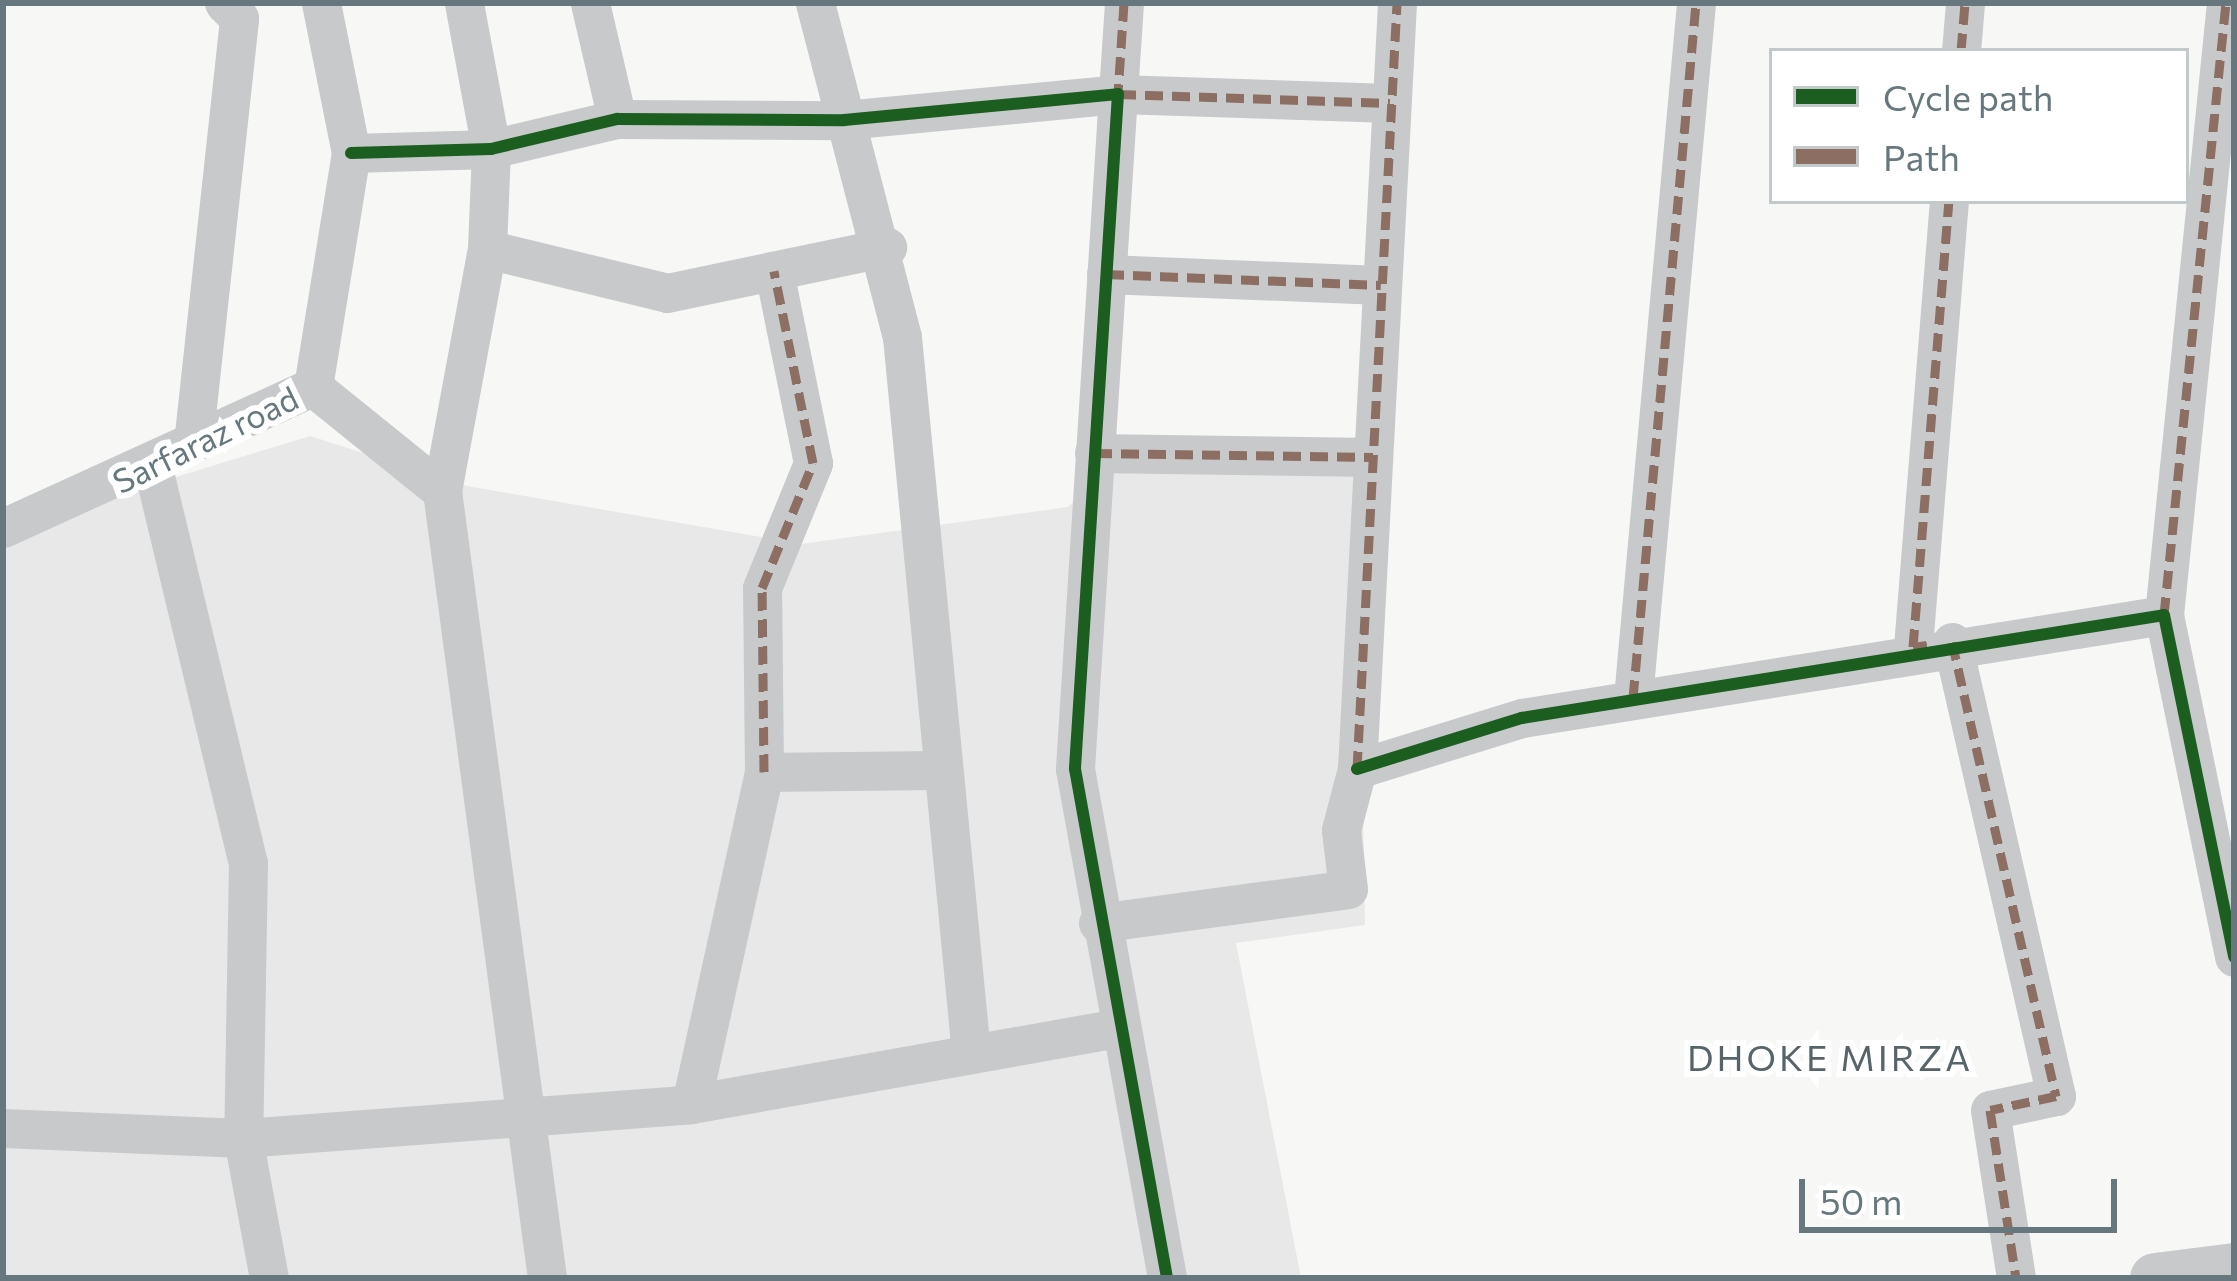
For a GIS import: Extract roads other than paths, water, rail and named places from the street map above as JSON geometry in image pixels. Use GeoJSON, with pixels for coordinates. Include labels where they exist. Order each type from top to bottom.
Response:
{"type":"FeatureCollection","features":[{"type":"Feature","properties":{"kind":"street"},"geometry":{"type":"LineString","coordinates":[[193,443],[239,18],[224,3]]}},
{"type":"Feature","properties":{"kind":"street","name":"Sarfaraz road"},"geometry":{"type":"LineString","coordinates":[[3,528],[153,468],[193,443],[313,387],[350,153],[321,3]]}},
{"type":"Feature","properties":{"kind":"street"},"geometry":{"type":"LineString","coordinates":[[464,3],[491,149],[487,249],[442,491],[548,1278]]}},
{"type":"Feature","properties":{"kind":"street"},"geometry":{"type":"LineString","coordinates":[[590,3],[617,119]]}},
{"type":"Feature","properties":{"kind":"street"},"geometry":{"type":"LineString","coordinates":[[815,3],[844,120],[887,248],[935,770],[971,1054]]}},
{"type":"Feature","properties":{"kind":"street"},"geometry":{"type":"LineString","coordinates":[[1124,3],[1075,769],[1114,1029],[1168,1278]]}},
{"type":"Feature","properties":{"kind":"street"},"geometry":{"type":"LineString","coordinates":[[1098,923],[1344,893],[1341,830],[1358,769],[1396,3]]}},
{"type":"Feature","properties":{"kind":"street"},"geometry":{"type":"LineString","coordinates":[[1633,698],[1696,3]]}},
{"type":"Feature","properties":{"kind":"street"},"geometry":{"type":"LineString","coordinates":[[1961,48],[1965,3]]}},
{"type":"Feature","properties":{"kind":"street"},"geometry":{"type":"LineString","coordinates":[[2226,3],[2164,615],[2234,957]]}},
{"type":"Feature","properties":{"kind":"street"},"geometry":{"type":"LineString","coordinates":[[350,153],[491,149],[617,119],[844,120],[1118,94],[1390,103]]}},
{"type":"Feature","properties":{"kind":"street"},"geometry":{"type":"LineString","coordinates":[[1913,647],[1949,204]]}},
{"type":"Feature","properties":{"kind":"street"},"geometry":{"type":"LineString","coordinates":[[487,249],[667,293],[887,248]]}},
{"type":"Feature","properties":{"kind":"street"},"geometry":{"type":"LineString","coordinates":[[691,1104],[764,772],[762,588],[813,463],[774,271]]}},
{"type":"Feature","properties":{"kind":"street"},"geometry":{"type":"LineString","coordinates":[[1106,274],[1381,285]]}},
{"type":"Feature","properties":{"kind":"street"},"geometry":{"type":"LineString","coordinates":[[313,387],[442,491]]}},
{"type":"Feature","properties":{"kind":"street"},"geometry":{"type":"LineString","coordinates":[[1094,453],[1373,457]]}},
{"type":"Feature","properties":{"kind":"street"},"geometry":{"type":"LineString","coordinates":[[153,468],[248,863],[243,1138],[268,1278]]}},
{"type":"Feature","properties":{"kind":"street"},"geometry":{"type":"LineString","coordinates":[[1358,769],[1522,718],[1913,647],[2164,615]]}},
{"type":"Feature","properties":{"kind":"street"},"geometry":{"type":"LineString","coordinates":[[1952,642],[2056,1096],[1990,1110],[2016,1278]]}},
{"type":"Feature","properties":{"kind":"street"},"geometry":{"type":"LineString","coordinates":[[764,772],[935,770]]}},
{"type":"Feature","properties":{"kind":"street"},"geometry":{"type":"LineString","coordinates":[[3,1128],[243,1138],[529,1111],[691,1104],[1114,1029]]}},
{"type":"Feature","properties":{"kind":"street"},"geometry":{"type":"LineString","coordinates":[[2155,1278],[2234,1268]]}},
{"type":"Feature","properties":{"kind":"district","name":"DHOKE MIRZA"},"geometry":{"type":"Point","coordinates":[1830,1057]}}]}
